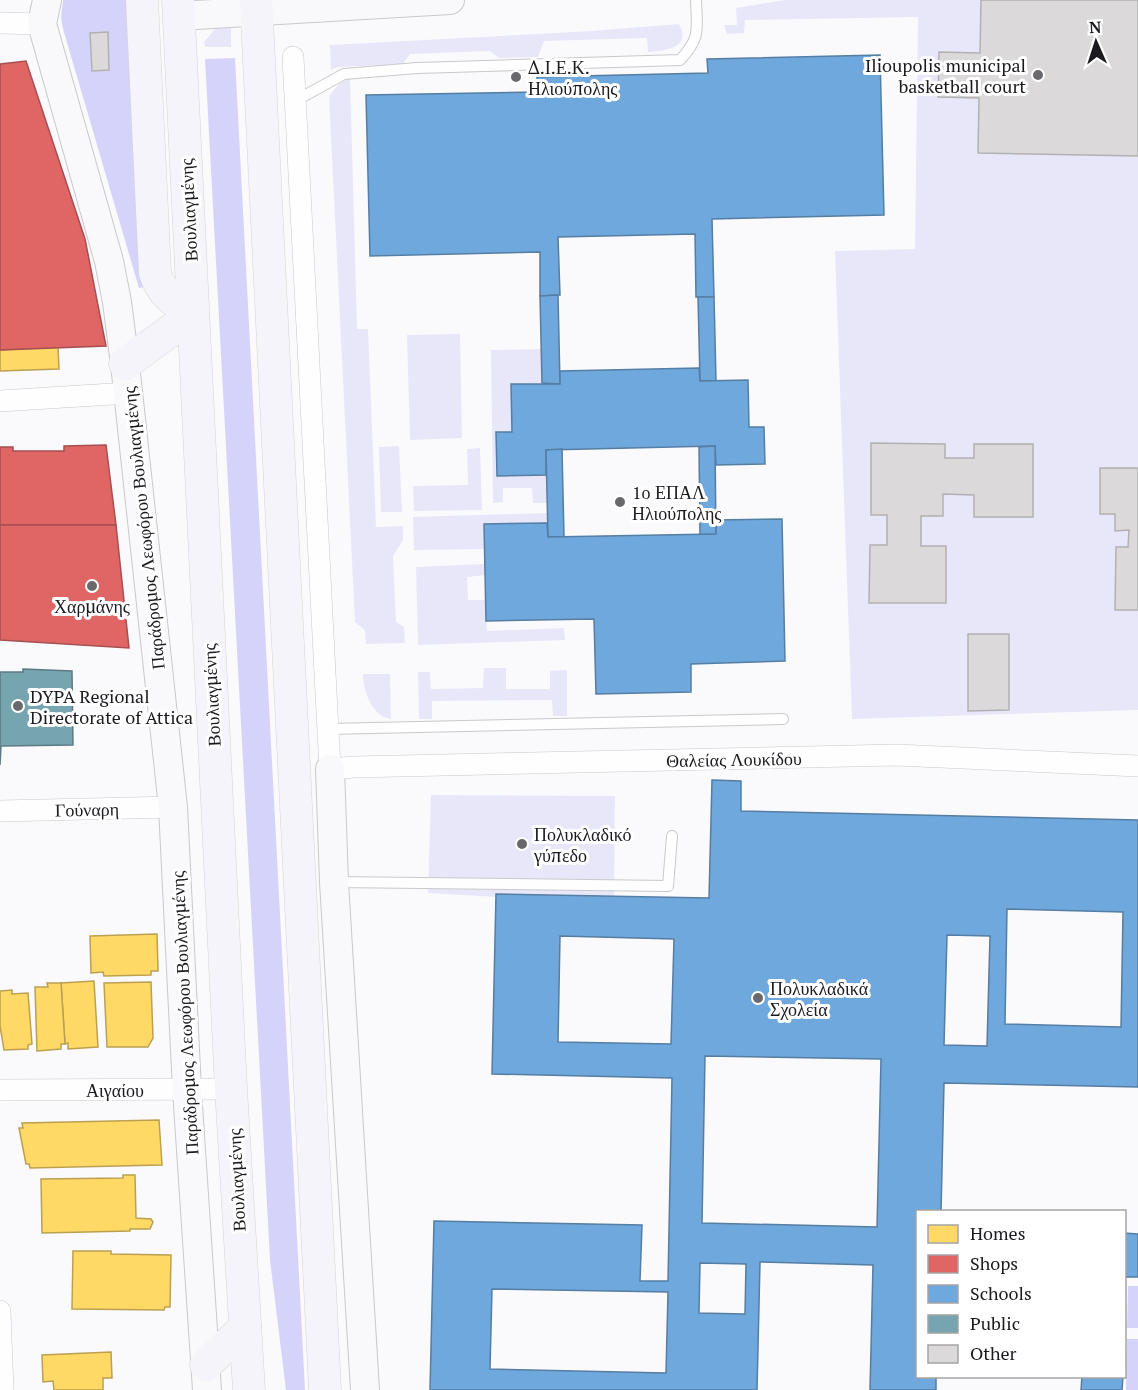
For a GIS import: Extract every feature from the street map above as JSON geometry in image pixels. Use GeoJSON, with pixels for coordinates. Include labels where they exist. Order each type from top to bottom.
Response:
{"type":"FeatureCollection","features":[{"type":"Feature","properties":{"kind":"main road"},"geometry":{"type":"LineString","coordinates":[[126,378],[193,314],[167,296],[158,283],[155,273],[142,0]]}},
{"type":"Feature","properties":{"kind":"main road"},"geometry":{"type":"LineString","coordinates":[[257,6],[325,1390]]}},
{"type":"Feature","properties":{"kind":"main road","name":"Βουλιαγμένης"},"geometry":{"type":"LineString","coordinates":[[179,8],[231,1089],[249,1390]]}},
{"type":"Feature","properties":{"kind":"main road"},"geometry":{"type":"LineString","coordinates":[[206,1378],[245,1327]]}},
{"type":"Feature","properties":{"kind":"street"},"geometry":{"type":"LineString","coordinates":[[179,8],[450,0]]}},
{"type":"Feature","properties":{"kind":"street"},"geometry":{"type":"LineString","coordinates":[[0,23],[44,12]]}},
{"type":"Feature","properties":{"kind":"street","name":"Παράδρομος Λεωφόρου Βουλιαγμένης"},"geometry":{"type":"LineString","coordinates":[[44,12],[109,261],[117,302],[173,807],[187,1090],[206,1378]]}},
{"type":"Feature","properties":{"kind":"street"},"geometry":{"type":"LineString","coordinates":[[293,57],[334,882],[365,1390]]}},
{"type":"Feature","properties":{"kind":"street"},"geometry":{"type":"LineString","coordinates":[[0,401],[126,378]]}},
{"type":"Feature","properties":{"kind":"street","name":"Θαλείας Λουκίδου"},"geometry":{"type":"LineString","coordinates":[[330,769],[354,766],[896,755],[1138,766]]}},
{"type":"Feature","properties":{"kind":"street","name":"Γούναρη"},"geometry":{"type":"LineString","coordinates":[[0,811],[173,807]]}},
{"type":"Feature","properties":{"kind":"street","name":"Αιγαίου"},"geometry":{"type":"LineString","coordinates":[[0,1090],[231,1089]]}},
{"type":"Feature","properties":{"kind":"street"},"geometry":{"type":"LineString","coordinates":[[0,1311],[3,1390]]}},
{"type":"Feature","properties":{"kind":"lane"},"geometry":{"type":"LineString","coordinates":[[295,101],[344,74],[417,68],[680,60],[689,51],[697,36],[696,0]]}},
{"type":"Feature","properties":{"kind":"lane"},"geometry":{"type":"LineString","coordinates":[[328,729],[783,718]]}},
{"type":"Feature","properties":{"kind":"lane"},"geometry":{"type":"LineString","coordinates":[[334,882],[668,885],[672,836]]}},
{"type":"Feature","properties":{"kind":"shaded area"},"geometry":{"type":"Polygon","coordinates":[[[63,0],[126,0],[145,287],[139,288],[63,29],[61,17],[63,0]]]}},
{"type":"Feature","properties":{"kind":"shaded area"},"geometry":{"type":"Polygon","coordinates":[[[785,0],[1138,0],[1138,710],[852,719],[835,251],[915,249],[918,17],[745,20],[744,33],[727,34],[724,25],[737,25],[736,8],[785,0]]]}},
{"type":"Feature","properties":{"kind":"shaded area"},"geometry":{"type":"Polygon","coordinates":[[[225,17],[231,20],[231,47],[205,47],[204,42],[225,17]]]}},
{"type":"Feature","properties":{"kind":"shaded area"},"geometry":{"type":"Polygon","coordinates":[[[679,24],[682,38],[679,43],[675,47],[662,51],[648,52],[647,38],[544,41],[538,57],[499,58],[490,51],[410,54],[403,64],[338,67],[331,70],[330,45],[679,24]]]}},
{"type":"Feature","properties":{"kind":"shaded area"},"geometry":{"type":"Polygon","coordinates":[[[235,58],[305,1390],[286,1390],[270,1260],[205,59],[235,58]]]}},
{"type":"Feature","properties":{"kind":"shaded area"},"geometry":{"type":"Polygon","coordinates":[[[350,77],[357,329],[368,329],[376,527],[403,526],[403,540],[393,556],[396,622],[404,627],[405,643],[366,644],[365,630],[355,622],[329,96],[338,85],[350,77]]]}},
{"type":"Feature","properties":{"kind":"shaded area"},"geometry":{"type":"Polygon","coordinates":[[[460,334],[462,438],[410,440],[407,335],[460,334]]]}},
{"type":"Feature","properties":{"kind":"shaded area"},"geometry":{"type":"Polygon","coordinates":[[[542,349],[542,383],[511,385],[512,432],[496,432],[497,475],[546,475],[547,503],[533,503],[532,488],[503,488],[503,502],[493,503],[491,350],[542,349]]]}},
{"type":"Feature","properties":{"kind":"shaded area"},"geometry":{"type":"Polygon","coordinates":[[[399,446],[402,512],[381,512],[379,447],[399,446]]]}},
{"type":"Feature","properties":{"kind":"shaded area"},"geometry":{"type":"Polygon","coordinates":[[[480,448],[482,510],[414,511],[413,486],[468,485],[467,449],[480,448]]]}},
{"type":"Feature","properties":{"kind":"shaded area"},"geometry":{"type":"Polygon","coordinates":[[[547,513],[547,523],[485,524],[485,549],[414,550],[413,517],[547,513]]]}},
{"type":"Feature","properties":{"kind":"shaded area"},"geometry":{"type":"Polygon","coordinates":[[[485,564],[486,575],[467,577],[468,600],[486,600],[487,631],[564,628],[565,640],[418,645],[416,567],[485,564]]]}},
{"type":"Feature","properties":{"kind":"shaded area"},"geometry":{"type":"Polygon","coordinates":[[[484,668],[506,668],[506,689],[550,689],[550,671],[567,670],[567,716],[553,716],[552,700],[432,701],[432,719],[419,719],[418,672],[430,672],[431,689],[483,688],[484,668]]]}},
{"type":"Feature","properties":{"kind":"shaded area"},"geometry":{"type":"Polygon","coordinates":[[[363,674],[390,674],[391,719],[379,714],[370,702],[363,674]]]}},
{"type":"Feature","properties":{"kind":"shaded area","name":"Πολυκλαδικό γύπεδο"},"geometry":{"type":"Polygon","coordinates":[[[431,795],[615,796],[614,904],[428,893],[431,795]]]}},
{"type":"Feature","properties":{"kind":"shaded area"},"geometry":{"type":"Polygon","coordinates":[[[1128,1286],[1138,1286],[1138,1328],[1127,1328],[1128,1286]]]}},
{"type":"Feature","properties":{"kind":"shaded area"},"geometry":{"type":"Polygon","coordinates":[[[1127,1339],[1138,1339],[1138,1390],[1126,1390],[1127,1339]]]}},
{"type":"Feature","properties":{"kind":"building: Homes"},"geometry":{"type":"Polygon","coordinates":[[[58,347],[59,369],[0,371],[0,350],[58,347]]]}},
{"type":"Feature","properties":{"kind":"building: Homes"},"geometry":{"type":"Polygon","coordinates":[[[157,934],[158,971],[151,971],[151,975],[104,976],[103,972],[91,973],[90,936],[157,934]]]}},
{"type":"Feature","properties":{"kind":"building: Homes"},"geometry":{"type":"Polygon","coordinates":[[[94,981],[98,1047],[68,1049],[68,1043],[65,1044],[61,983],[94,981]]]}},
{"type":"Feature","properties":{"kind":"building: Homes"},"geometry":{"type":"Polygon","coordinates":[[[151,982],[153,1038],[148,1047],[107,1047],[104,983],[151,982]]]}},
{"type":"Feature","properties":{"kind":"building: Homes"},"geometry":{"type":"Polygon","coordinates":[[[47,983],[61,983],[65,1044],[61,1044],[61,1049],[37,1051],[35,987],[48,987],[47,983]]]}},
{"type":"Feature","properties":{"kind":"building: Homes"},"geometry":{"type":"Polygon","coordinates":[[[12,990],[12,994],[28,993],[32,1044],[28,1045],[28,1049],[4,1050],[0,1026],[0,991],[12,990]]]}},
{"type":"Feature","properties":{"kind":"building: Homes"},"geometry":{"type":"Polygon","coordinates":[[[159,1120],[162,1165],[30,1168],[29,1164],[26,1164],[19,1128],[23,1128],[22,1123],[159,1120]]]}},
{"type":"Feature","properties":{"kind":"building: Homes"},"geometry":{"type":"Polygon","coordinates":[[[123,1175],[135,1175],[136,1218],[151,1219],[153,1222],[150,1229],[42,1233],[41,1179],[123,1178],[123,1175]]]}},
{"type":"Feature","properties":{"kind":"building: Homes"},"geometry":{"type":"Polygon","coordinates":[[[73,1251],[171,1255],[170,1307],[165,1307],[164,1310],[72,1309],[73,1251]]]}},
{"type":"Feature","properties":{"kind":"building: Homes"},"geometry":{"type":"Polygon","coordinates":[[[111,1352],[112,1378],[103,1378],[103,1390],[54,1390],[53,1381],[43,1382],[42,1355],[111,1352]]]}},
{"type":"Feature","properties":{"kind":"building: Shops"},"geometry":{"type":"Polygon","coordinates":[[[26,61],[85,239],[106,346],[0,350],[0,64],[26,61]]]}},
{"type":"Feature","properties":{"kind":"building: Shops"},"geometry":{"type":"Polygon","coordinates":[[[106,445],[116,525],[0,525],[0,447],[13,447],[13,451],[64,451],[64,446],[106,445]]]}},
{"type":"Feature","properties":{"kind":"building: Shops"},"geometry":{"type":"Polygon","coordinates":[[[0,525],[116,525],[129,648],[0,640],[0,525]]]}},
{"type":"Feature","properties":{"kind":"building: Schools"},"geometry":{"type":"Polygon","coordinates":[[[880,55],[884,215],[712,219],[714,297],[696,297],[695,234],[558,237],[560,295],[540,296],[540,252],[370,256],[366,95],[537,92],[537,77],[708,73],[707,59],[880,55]]]}},
{"type":"Feature","properties":{"kind":"building: Schools"},"geometry":{"type":"Polygon","coordinates":[[[558,295],[560,384],[542,383],[540,296],[558,295]]]}},
{"type":"Feature","properties":{"kind":"building: Schools"},"geometry":{"type":"Polygon","coordinates":[[[698,297],[714,297],[716,381],[700,381],[698,297]]]}},
{"type":"Feature","properties":{"kind":"building: Schools"},"geometry":{"type":"Polygon","coordinates":[[[699,368],[700,381],[748,380],[749,427],[764,427],[765,464],[716,465],[715,446],[546,450],[546,475],[497,476],[496,432],[512,432],[511,384],[560,384],[560,371],[699,368]]]}},
{"type":"Feature","properties":{"kind":"building: Schools"},"geometry":{"type":"Polygon","coordinates":[[[715,446],[716,534],[700,535],[699,447],[715,446]]]}},
{"type":"Feature","properties":{"kind":"building: Schools"},"geometry":{"type":"Polygon","coordinates":[[[562,449],[564,537],[548,537],[546,450],[562,449]]]}},
{"type":"Feature","properties":{"kind":"building: Schools"},"geometry":{"type":"Polygon","coordinates":[[[782,519],[785,661],[691,664],[691,692],[596,694],[594,619],[486,621],[484,524],[547,523],[548,537],[716,534],[716,520],[782,519]]]}},
{"type":"Feature","properties":{"kind":"building: Schools"},"geometry":{"type":"Polygon","coordinates":[[[712,780],[741,781],[741,811],[1138,820],[1138,1087],[944,1083],[941,1210],[916,1210],[916,1378],[936,1378],[936,1390],[870,1390],[873,1265],[760,1262],[757,1390],[430,1390],[434,1221],[642,1225],[640,1281],[668,1281],[672,1078],[492,1074],[496,894],[709,898],[712,780]],[[1007,909],[1005,1024],[1121,1027],[1123,912],[1007,909]],[[947,935],[944,1045],[987,1046],[990,936],[947,935]],[[560,936],[558,1042],[671,1044],[674,939],[560,936]],[[705,1056],[702,1223],[877,1227],[881,1059],[705,1056]],[[700,1263],[699,1313],[745,1314],[746,1264],[700,1263]],[[492,1289],[490,1369],[666,1373],[668,1292],[492,1289]]]}},
{"type":"Feature","properties":{"kind":"building: Schools"},"geometry":{"type":"Polygon","coordinates":[[[1126,1233],[1138,1234],[1138,1277],[1126,1277],[1126,1233]]]}},
{"type":"Feature","properties":{"kind":"building: Schools"},"geometry":{"type":"Polygon","coordinates":[[[1082,1378],[1123,1378],[1122,1390],[1081,1390],[1082,1378]]]}},
{"type":"Feature","properties":{"kind":"building: Public"},"geometry":{"type":"Polygon","coordinates":[[[23,669],[72,671],[73,745],[1,746],[0,765],[0,672],[23,672],[23,669]]]}},
{"type":"Feature","properties":{"kind":"building: Other","name":"Ilioupolis municipal basketball court"},"geometry":{"type":"Polygon","coordinates":[[[981,0],[1138,0],[1138,156],[978,153],[979,98],[938,97],[939,52],[980,53],[981,0]]]}},
{"type":"Feature","properties":{"kind":"building: Other"},"geometry":{"type":"Polygon","coordinates":[[[108,32],[109,70],[92,71],[90,33],[108,32]]]}},
{"type":"Feature","properties":{"kind":"building: Other"},"geometry":{"type":"Polygon","coordinates":[[[871,443],[945,444],[945,458],[974,458],[974,444],[1033,444],[1033,517],[974,517],[974,495],[943,494],[943,516],[921,516],[921,546],[946,546],[946,603],[869,603],[870,545],[887,545],[887,515],[871,515],[871,443]]]}},
{"type":"Feature","properties":{"kind":"building: Other"},"geometry":{"type":"Polygon","coordinates":[[[1100,468],[1138,468],[1138,610],[1115,610],[1116,547],[1128,547],[1129,530],[1115,531],[1115,514],[1100,514],[1100,468]]]}},
{"type":"Feature","properties":{"kind":"building: Other"},"geometry":{"type":"Polygon","coordinates":[[[968,634],[1009,634],[1009,710],[968,711],[968,634]]]}},
{"type":"Feature","properties":{"kind":"place","name":"Ilioupolis municipal basketball court"},"geometry":{"type":"Point","coordinates":[1038,75]}},
{"type":"Feature","properties":{"kind":"place","name":"Δ.Ι.Ε.Κ. Ηλιούπολης"},"geometry":{"type":"Point","coordinates":[516,77]}},
{"type":"Feature","properties":{"kind":"place","name":"1ο ΕΠΑΛ Ηλιούπολης"},"geometry":{"type":"Point","coordinates":[620,502]}},
{"type":"Feature","properties":{"kind":"place","name":"Χαρμάνης"},"geometry":{"type":"Point","coordinates":[92,586]}},
{"type":"Feature","properties":{"kind":"place","name":"DYPA Regional Directorate of Attica"},"geometry":{"type":"Point","coordinates":[18,706]}},
{"type":"Feature","properties":{"kind":"place","name":"Πολυκλαδικό γύπεδο"},"geometry":{"type":"Point","coordinates":[522,844]}},
{"type":"Feature","properties":{"kind":"place","name":"Πολυκλαδικά Σχολεία"},"geometry":{"type":"Point","coordinates":[758,998]}}]}
